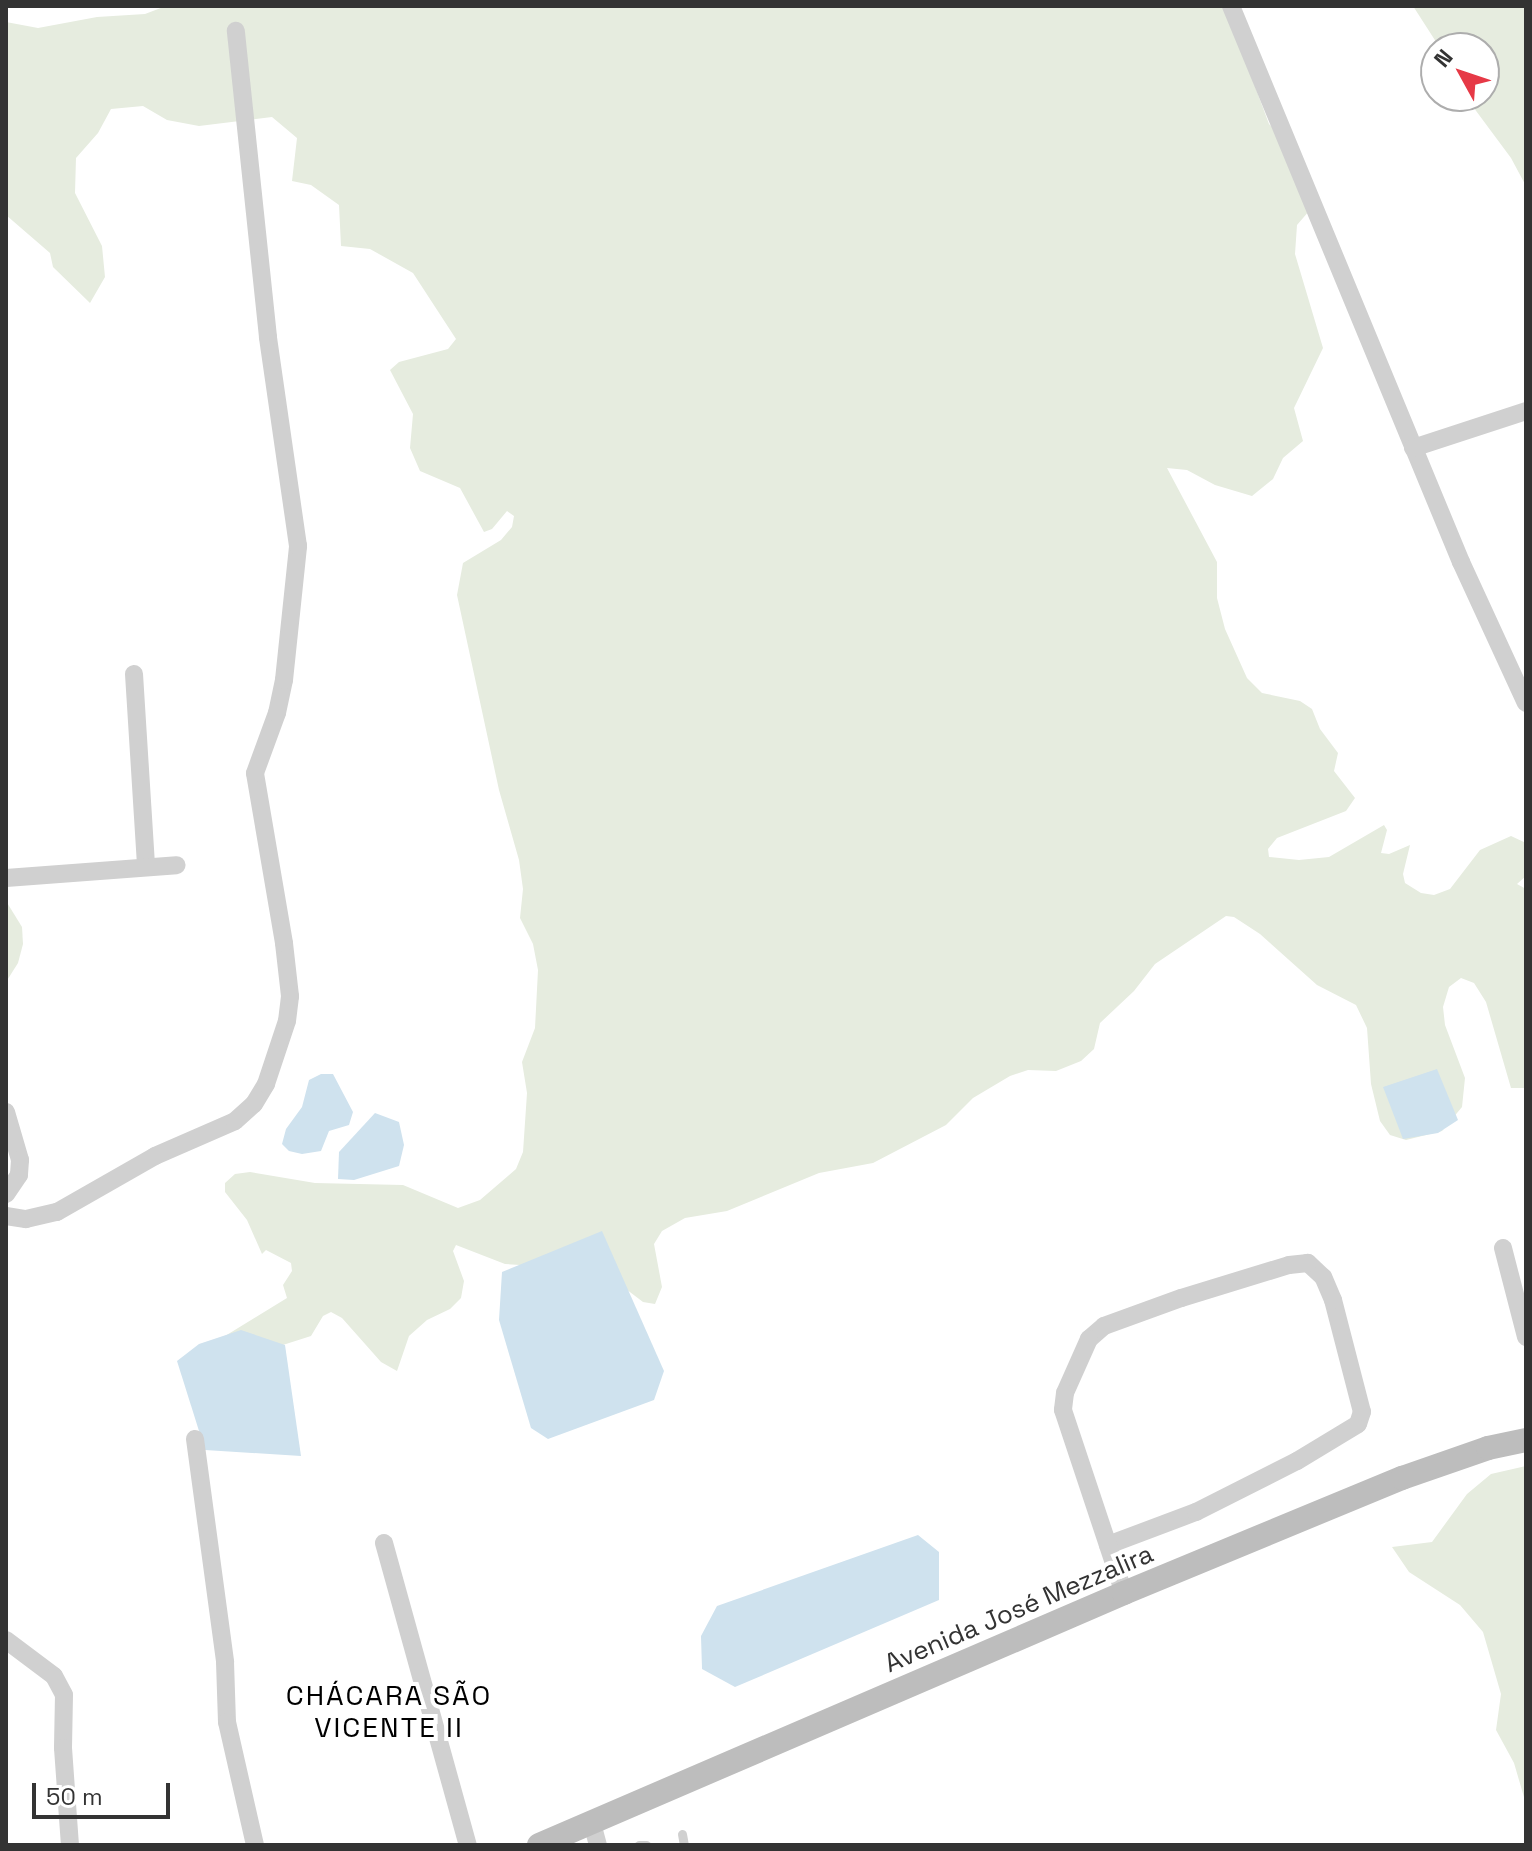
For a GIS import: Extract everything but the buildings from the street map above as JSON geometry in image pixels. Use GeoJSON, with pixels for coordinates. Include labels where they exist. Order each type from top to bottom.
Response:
{"type":"FeatureCollection","features":[{"type":"Feature","properties":{"kind":"main road","name":"Avenida José Mezzalira"},"geometry":{"type":"LineString","coordinates":[[539,1845],[595,1834],[1124,1593],[1402,1478],[1488,1448],[1526,1440]]}},
{"type":"Feature","properties":{"kind":"street"},"geometry":{"type":"LineString","coordinates":[[1231,6],[1413,448],[1526,703]]}},
{"type":"Feature","properties":{"kind":"street"},"geometry":{"type":"LineString","coordinates":[[6,1216],[26,1219],[57,1212],[155,1156],[235,1121],[254,1104],[266,1084],[287,1021],[290,996],[284,943],[255,773],[277,713],[284,680],[298,546],[266,323],[236,31]]}},
{"type":"Feature","properties":{"kind":"street"},"geometry":{"type":"LineString","coordinates":[[1413,448],[1526,411]]}},
{"type":"Feature","properties":{"kind":"street"},"geometry":{"type":"LineString","coordinates":[[134,674],[146,867]]}},
{"type":"Feature","properties":{"kind":"street"},"geometry":{"type":"LineString","coordinates":[[6,878],[177,865]]}},
{"type":"Feature","properties":{"kind":"street"},"geometry":{"type":"LineString","coordinates":[[6,1112],[20,1160],[19,1175],[6,1194]]}},
{"type":"Feature","properties":{"kind":"street"},"geometry":{"type":"LineString","coordinates":[[1503,1248],[1526,1337]]}},
{"type":"Feature","properties":{"kind":"street"},"geometry":{"type":"LineString","coordinates":[[1108,1545],[1196,1512],[1297,1461],[1358,1424],[1362,1412],[1333,1300],[1323,1277],[1308,1263],[1289,1265],[1181,1298],[1104,1326],[1089,1339],[1065,1393],[1063,1410],[1108,1545],[1124,1593]]}},
{"type":"Feature","properties":{"kind":"street"},"geometry":{"type":"LineString","coordinates":[[195,1439],[225,1662],[227,1722],[255,1845]]}},
{"type":"Feature","properties":{"kind":"street"},"geometry":{"type":"LineString","coordinates":[[384,1543],[468,1845]]}},
{"type":"Feature","properties":{"kind":"street"},"geometry":{"type":"LineString","coordinates":[[6,1640],[54,1676],[64,1695],[63,1748],[70,1845]]}},
{"type":"Feature","properties":{"kind":"lane"},"geometry":{"type":"LineString","coordinates":[[682,1834],[684,1845]]}},
{"type":"Feature","properties":{"kind":"lane"},"geometry":{"type":"LineString","coordinates":[[639,1845],[646,1845]]}},
{"type":"Feature","properties":{"kind":"shaded area"},"geometry":{"type":"Polygon","coordinates":[[[166,6],[1225,6],[1269,124],[1295,151],[1316,203],[1297,225],[1295,254],[1323,348],[1294,408],[1303,441],[1283,458],[1273,479],[1252,496],[1215,485],[1187,470],[1167,468],[1217,562],[1217,598],[1225,629],[1247,678],[1262,693],[1300,701],[1312,709],[1320,729],[1338,753],[1334,771],[1355,798],[1346,811],[1277,838],[1268,849],[1269,857],[1299,860],[1329,857],[1384,825],[1387,830],[1381,853],[1389,854],[1410,845],[1403,874],[1405,883],[1421,893],[1434,895],[1450,889],[1480,850],[1511,836],[1526,843],[1526,876],[1517,884],[1526,889],[1526,1088],[1511,1088],[1486,1002],[1474,983],[1461,978],[1449,987],[1443,1007],[1445,1025],[1465,1078],[1462,1107],[1442,1131],[1406,1140],[1390,1135],[1380,1121],[1371,1084],[1367,1028],[1356,1005],[1317,985],[1260,934],[1234,917],[1226,916],[1155,964],[1134,991],[1100,1023],[1094,1049],[1081,1061],[1056,1071],[1028,1070],[1010,1076],[973,1098],[946,1125],[873,1163],[819,1173],[727,1211],[685,1218],[662,1231],[654,1244],[662,1287],[655,1304],[643,1302],[601,1270],[505,1264],[456,1245],[453,1251],[464,1281],[461,1298],[409,1336],[397,1371],[381,1362],[342,1318],[331,1312],[323,1316],[311,1336],[264,1351],[225,1336],[287,1298],[283,1285],[292,1271],[291,1263],[266,1250],[262,1254],[247,1220],[225,1192],[225,1183],[235,1174],[250,1172],[315,1183],[403,1185],[458,1208],[480,1200],[516,1169],[523,1152],[527,1093],[522,1062],[535,1028],[538,970],[533,944],[520,918],[523,889],[519,860],[499,790],[457,595],[463,563],[501,540],[512,527],[514,516],[507,511],[492,529],[484,532],[460,488],[420,471],[410,448],[413,414],[390,370],[399,362],[448,349],[456,339],[413,273],[370,249],[341,246],[339,205],[311,185],[292,181],[297,138],[272,117],[199,126],[167,120],[143,106],[111,109],[98,133],[76,158],[75,193],[102,246],[105,277],[90,303],[53,267],[50,253],[6,215],[6,22],[38,28],[97,17],[145,14],[166,6]]]}},
{"type":"Feature","properties":{"kind":"shaded area"},"geometry":{"type":"Polygon","coordinates":[[[1413,6],[1526,6],[1526,186],[1511,158],[1477,112],[1500,112],[1500,32],[1430,32],[1413,6]]]}},
{"type":"Feature","properties":{"kind":"shaded area"},"geometry":{"type":"Polygon","coordinates":[[[6,901],[22,927],[23,944],[18,963],[6,982],[6,901]]]}},
{"type":"Feature","properties":{"kind":"shaded area"},"geometry":{"type":"Polygon","coordinates":[[[1526,1466],[1526,1804],[1514,1763],[1496,1730],[1501,1694],[1483,1632],[1460,1605],[1409,1572],[1392,1547],[1432,1542],[1467,1494],[1491,1474],[1526,1466]]]}},
{"type":"Feature","properties":{"kind":"water"},"geometry":{"type":"Polygon","coordinates":[[[1437,1069],[1458,1120],[1438,1133],[1403,1139],[1383,1087],[1437,1069]]]}},
{"type":"Feature","properties":{"kind":"water"},"geometry":{"type":"Polygon","coordinates":[[[321,1074],[333,1074],[353,1112],[349,1125],[329,1131],[321,1151],[302,1154],[289,1151],[282,1144],[286,1129],[302,1107],[309,1080],[321,1074]]]}},
{"type":"Feature","properties":{"kind":"water"},"geometry":{"type":"Polygon","coordinates":[[[375,1113],[399,1122],[404,1145],[399,1166],[354,1180],[338,1179],[339,1152],[375,1113]]]}},
{"type":"Feature","properties":{"kind":"water"},"geometry":{"type":"Polygon","coordinates":[[[602,1231],[664,1371],[654,1400],[548,1439],[531,1428],[499,1320],[502,1272],[602,1231]]]}},
{"type":"Feature","properties":{"kind":"water"},"geometry":{"type":"Polygon","coordinates":[[[241,1330],[285,1345],[301,1456],[205,1450],[177,1361],[199,1344],[241,1330]]]}},
{"type":"Feature","properties":{"kind":"water"},"geometry":{"type":"Polygon","coordinates":[[[918,1535],[939,1552],[939,1600],[735,1687],[702,1669],[701,1636],[717,1606],[918,1535]]]}},
{"type":"Feature","properties":{"kind":"district","name":"CHÁCARA SÃO VICENTE II"},"geometry":{"type":"Point","coordinates":[389,1711]}}]}
